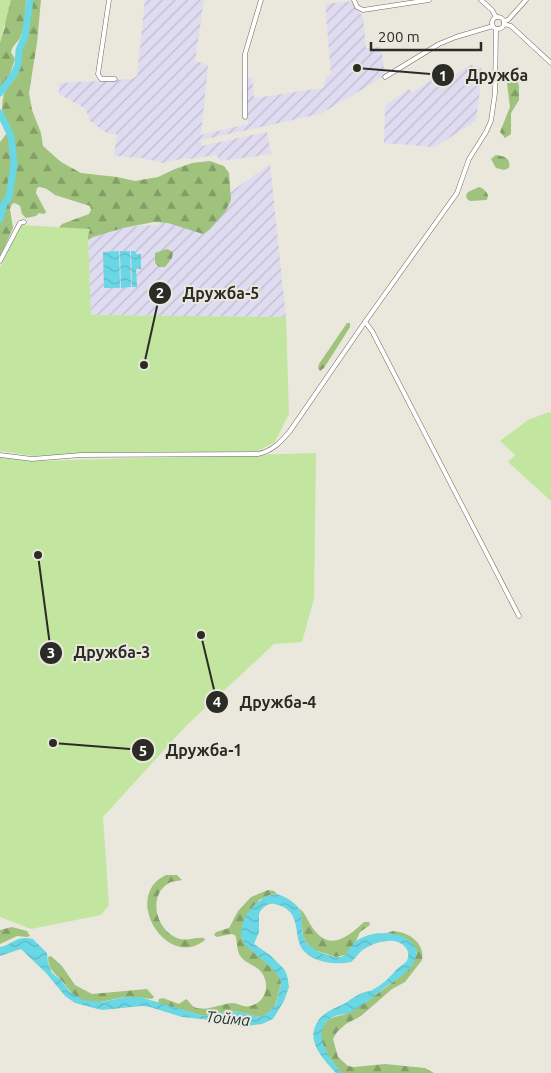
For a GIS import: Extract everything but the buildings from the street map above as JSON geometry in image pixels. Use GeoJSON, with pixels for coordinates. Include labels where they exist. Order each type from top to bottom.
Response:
{"type":"FeatureCollection","features":[{"type":"Feature","properties":{"kind":"street"},"geometry":{"type":"LineString","coordinates":[[109,0],[98,74],[102,79],[116,80]]}},
{"type":"Feature","properties":{"kind":"street"},"geometry":{"type":"LineString","coordinates":[[245,116],[245,54],[261,0]]}},
{"type":"Feature","properties":{"kind":"street"},"geometry":{"type":"LineString","coordinates":[[354,0],[357,7],[363,10],[429,0]]}},
{"type":"Feature","properties":{"kind":"street"},"geometry":{"type":"LineString","coordinates":[[481,0],[494,12],[496,17]]}},
{"type":"Feature","properties":{"kind":"street"},"geometry":{"type":"LineString","coordinates":[[385,77],[439,44],[456,37],[494,27],[501,28],[526,0]]}},
{"type":"Feature","properties":{"kind":"street"},"geometry":{"type":"LineString","coordinates":[[496,17],[501,17],[504,23],[509,25],[551,63]]}},
{"type":"Feature","properties":{"kind":"street"},"geometry":{"type":"LineString","coordinates":[[0,455],[32,459],[81,455],[264,452],[277,445],[290,431],[364,322],[457,193],[469,159],[489,127],[493,111],[495,93],[494,27],[492,20],[496,17]]}},
{"type":"Feature","properties":{"kind":"street"},"geometry":{"type":"LineString","coordinates":[[0,262],[15,231],[20,223],[24,222]]}},
{"type":"Feature","properties":{"kind":"street"},"geometry":{"type":"LineString","coordinates":[[364,322],[372,331],[519,616]]}},
{"type":"Feature","properties":{"kind":"shaded area"},"geometry":{"type":"Polygon","coordinates":[[[145,0],[204,0],[195,61],[208,65],[201,135],[248,124],[246,78],[252,77],[254,98],[323,88],[326,76],[331,75],[325,4],[353,1],[363,18],[366,48],[381,47],[385,76],[320,114],[201,140],[202,146],[267,132],[271,154],[221,161],[216,155],[186,158],[163,163],[142,158],[114,156],[117,134],[108,134],[90,121],[86,109],[59,94],[59,83],[132,79],[137,76],[145,0]]]}},
{"type":"Feature","properties":{"kind":"shaded area"},"geometry":{"type":"Polygon","coordinates":[[[470,65],[481,67],[482,74],[476,121],[435,147],[384,143],[385,106],[409,89],[412,93],[442,73],[447,80],[470,65]]]}},
{"type":"Feature","properties":{"kind":"shaded area"},"geometry":{"type":"Polygon","coordinates":[[[270,164],[286,317],[91,315],[88,236],[90,229],[155,225],[201,213],[270,164]]]}},
{"type":"Feature","properties":{"kind":"green space"},"geometry":{"type":"Polygon","coordinates":[[[0,0],[11,0],[0,43],[0,0]]]}},
{"type":"Feature","properties":{"kind":"green space"},"geometry":{"type":"Polygon","coordinates":[[[4,0],[26,0],[26,4],[21,35],[11,52],[15,59],[9,77],[0,91],[0,42],[5,27],[4,0]]]}},
{"type":"Feature","properties":{"kind":"green space"},"geometry":{"type":"Polygon","coordinates":[[[28,0],[41,0],[37,43],[29,93],[43,146],[61,162],[81,173],[135,181],[158,177],[192,163],[210,161],[224,166],[229,173],[231,200],[225,212],[210,229],[203,234],[168,223],[154,222],[123,228],[93,237],[78,246],[56,231],[62,224],[89,214],[90,206],[55,195],[47,189],[40,187],[37,188],[36,193],[46,212],[26,218],[22,214],[20,206],[15,203],[12,204],[10,209],[13,228],[0,257],[0,142],[7,133],[2,101],[5,91],[16,78],[20,68],[28,0]]]}},
{"type":"Feature","properties":{"kind":"green space"},"geometry":{"type":"Polygon","coordinates":[[[512,75],[517,78],[519,100],[511,113],[511,134],[505,138],[500,132],[510,107],[507,84],[512,75]]]}},
{"type":"Feature","properties":{"kind":"green space"},"geometry":{"type":"Polygon","coordinates":[[[496,155],[508,160],[509,168],[504,170],[496,168],[491,159],[496,155]]]}},
{"type":"Feature","properties":{"kind":"green space"},"geometry":{"type":"Polygon","coordinates":[[[479,187],[488,195],[487,200],[470,201],[467,199],[466,195],[468,192],[479,187]]]}},
{"type":"Feature","properties":{"kind":"green space"},"geometry":{"type":"Polygon","coordinates":[[[21,225],[90,229],[88,236],[91,315],[286,317],[289,414],[275,442],[258,451],[34,456],[0,451],[0,267],[21,225]]]}},
{"type":"Feature","properties":{"kind":"green space"},"geometry":{"type":"Polygon","coordinates":[[[167,249],[173,252],[172,258],[165,267],[159,267],[155,263],[155,253],[167,249]]]}},
{"type":"Feature","properties":{"kind":"green space"},"geometry":{"type":"Polygon","coordinates":[[[347,323],[350,323],[350,327],[324,368],[320,371],[318,368],[319,364],[347,323]]]}},
{"type":"Feature","properties":{"kind":"green space"},"geometry":{"type":"Polygon","coordinates":[[[549,412],[551,413],[551,501],[508,462],[515,455],[500,441],[528,420],[549,412]]]}},
{"type":"Feature","properties":{"kind":"green space"},"geometry":{"type":"Polygon","coordinates":[[[316,453],[314,599],[302,642],[274,644],[185,727],[103,817],[109,905],[101,915],[31,929],[0,917],[0,455],[38,461],[316,453]]]}},
{"type":"Feature","properties":{"kind":"green space"},"geometry":{"type":"Polygon","coordinates":[[[166,875],[177,875],[182,880],[171,882],[163,887],[157,902],[159,919],[163,927],[177,938],[184,940],[204,938],[205,940],[191,947],[177,946],[164,939],[154,927],[149,913],[148,898],[153,885],[166,875]]]}},
{"type":"Feature","properties":{"kind":"green space"},"geometry":{"type":"Polygon","coordinates":[[[268,890],[274,891],[277,894],[259,900],[241,936],[244,943],[276,970],[280,976],[281,983],[276,1003],[271,1011],[259,1017],[230,1011],[204,1016],[158,1003],[159,999],[163,998],[179,1004],[186,999],[194,1007],[203,1009],[232,1003],[248,1006],[256,1004],[261,1000],[266,989],[264,978],[257,968],[241,957],[238,952],[235,935],[217,937],[214,935],[216,932],[229,928],[238,911],[251,897],[268,890]]]}},
{"type":"Feature","properties":{"kind":"green space"},"geometry":{"type":"Polygon","coordinates":[[[298,908],[304,913],[318,935],[331,941],[345,937],[364,922],[369,922],[370,925],[360,932],[356,941],[345,955],[336,957],[314,950],[307,943],[303,936],[301,913],[298,908]]]}},
{"type":"Feature","properties":{"kind":"green space"},"geometry":{"type":"Polygon","coordinates":[[[12,927],[27,931],[30,936],[17,936],[0,944],[0,930],[12,927]]]}},
{"type":"Feature","properties":{"kind":"green space"},"geometry":{"type":"Polygon","coordinates":[[[393,931],[404,933],[418,943],[421,948],[422,960],[405,982],[392,989],[361,1016],[346,1024],[337,1032],[333,1039],[338,1057],[348,1066],[354,1067],[385,1064],[425,1068],[434,1073],[341,1073],[322,1043],[322,1028],[330,1019],[343,1015],[365,1003],[400,977],[412,964],[417,952],[412,944],[405,939],[387,933],[393,931]]]}},
{"type":"Feature","properties":{"kind":"green space"},"geometry":{"type":"Polygon","coordinates":[[[51,956],[62,966],[75,985],[92,994],[147,989],[154,997],[152,999],[128,997],[96,1002],[84,1001],[74,996],[52,971],[48,961],[48,957],[51,956]]]}},
{"type":"Feature","properties":{"kind":"water"},"geometry":{"type":"Polygon","coordinates":[[[119,251],[120,288],[104,288],[103,252],[119,251]]]}},
{"type":"Feature","properties":{"kind":"water"},"geometry":{"type":"Polygon","coordinates":[[[120,251],[130,251],[131,287],[121,288],[120,251]]]}},
{"type":"Feature","properties":{"kind":"water"},"geometry":{"type":"Polygon","coordinates":[[[131,251],[141,254],[141,269],[136,269],[137,287],[132,287],[131,251]]]}},
{"type":"Feature","properties":{"kind":"water"},"geometry":{"type":"Polygon","coordinates":[[[277,894],[297,906],[302,915],[302,932],[305,940],[312,947],[326,955],[343,956],[356,941],[371,934],[380,933],[389,933],[406,938],[417,950],[413,963],[405,973],[355,1010],[335,1016],[326,1023],[322,1030],[324,1045],[341,1073],[336,1073],[316,1046],[313,1033],[317,1022],[324,1014],[356,996],[377,987],[406,962],[408,953],[402,944],[386,941],[374,944],[362,950],[351,962],[333,963],[321,961],[310,956],[301,947],[294,919],[290,912],[284,907],[274,904],[267,905],[259,914],[259,932],[254,944],[270,955],[284,969],[289,987],[284,1001],[273,1019],[262,1024],[239,1027],[220,1021],[182,1017],[150,1007],[102,1010],[75,1003],[65,996],[46,973],[21,949],[0,956],[0,947],[22,938],[33,939],[47,953],[52,973],[62,981],[70,992],[83,1000],[102,1002],[125,997],[140,997],[204,1016],[230,1011],[259,1017],[268,1013],[276,1004],[281,983],[274,970],[245,945],[241,932],[244,918],[253,906],[266,896],[277,894]]]}},
{"type":"Feature","properties":{"kind":"waterway","name":"Тойма"},"geometry":{"type":"LineString","coordinates":[[0,93],[14,74],[18,65],[19,50],[25,36],[30,0]]}},
{"type":"Feature","properties":{"kind":"waterway","name":"Тойма"},"geometry":{"type":"LineString","coordinates":[[0,113],[11,136],[14,164],[9,197],[4,204],[0,219]]}},
{"type":"Feature","properties":{"kind":"place","name":"Дружба"},"geometry":{"type":"Point","coordinates":[357,68]}},
{"type":"Feature","properties":{"kind":"place","name":"Дружба-5"},"geometry":{"type":"Point","coordinates":[144,365]}},
{"type":"Feature","properties":{"kind":"place","name":"Дружба-3"},"geometry":{"type":"Point","coordinates":[38,555]}},
{"type":"Feature","properties":{"kind":"place","name":"Дружба-4"},"geometry":{"type":"Point","coordinates":[201,635]}},
{"type":"Feature","properties":{"kind":"place","name":"Дружба-1"},"geometry":{"type":"Point","coordinates":[53,743]}}]}
